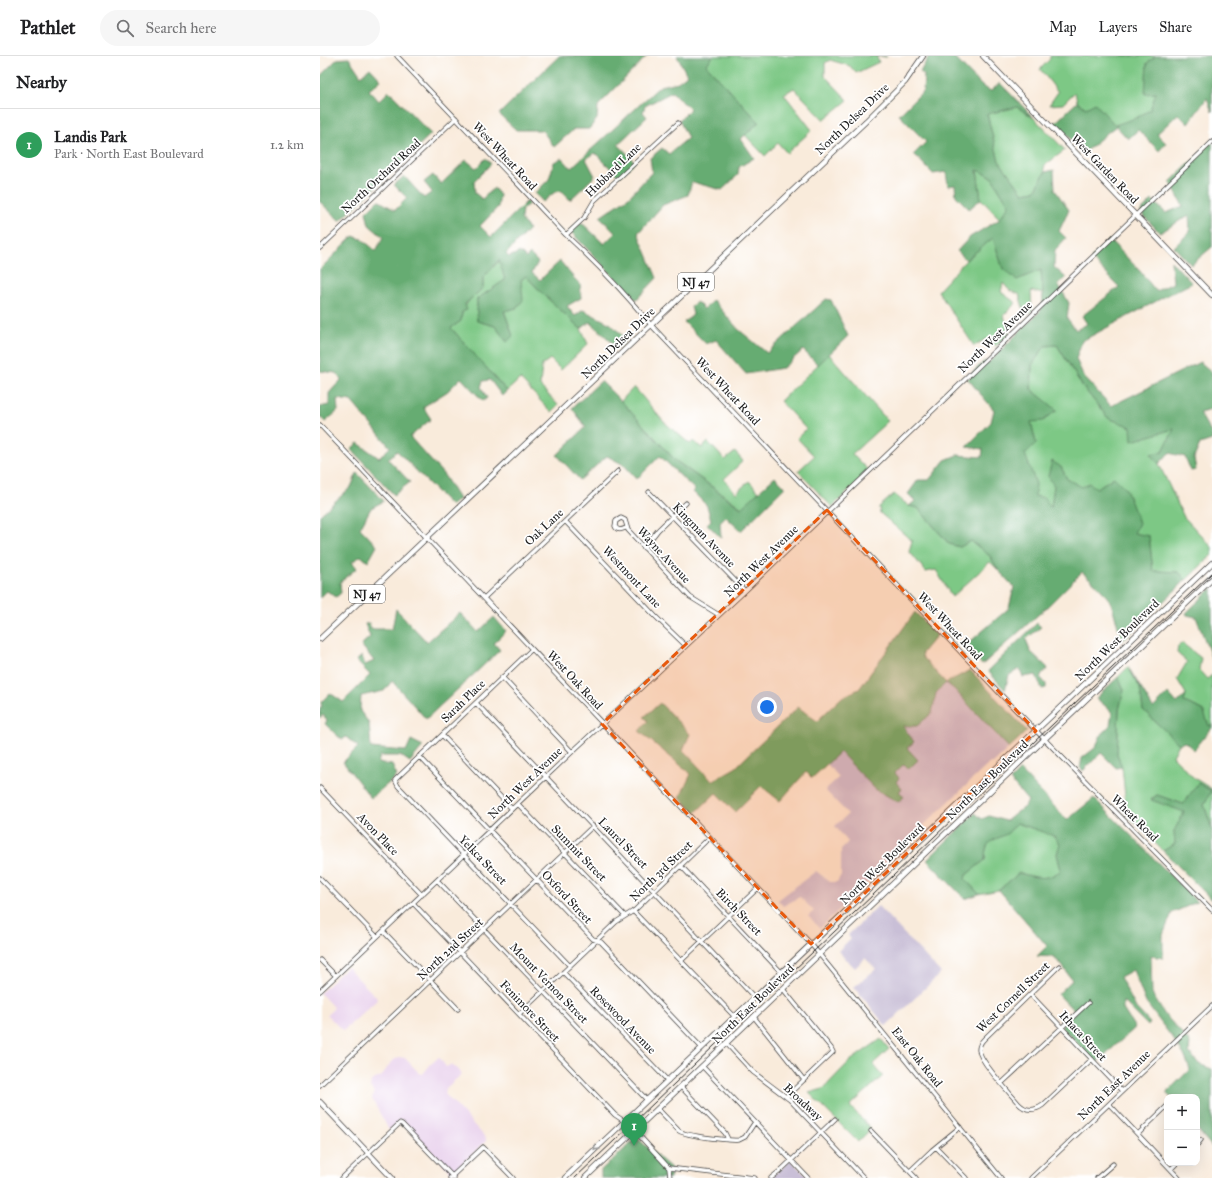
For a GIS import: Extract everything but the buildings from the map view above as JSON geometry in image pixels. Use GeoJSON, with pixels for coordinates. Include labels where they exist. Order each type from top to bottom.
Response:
{"type":"FeatureCollection","features":[{"type":"Feature","properties":{"kind":"main road","name":"North Delsea Drive"},"geometry":{"type":"LineString","coordinates":[[320,639],[866,122],[905,82],[923,56]]}},
{"type":"Feature","properties":{"kind":"main road","name":"West Garden Road"},"geometry":{"type":"LineString","coordinates":[[983,56],[1212,295]]}},
{"type":"Feature","properties":{"kind":"main road","name":"North West Boulevard"},"geometry":{"type":"LineString","coordinates":[[565,1178],[1212,563]]}},
{"type":"Feature","properties":{"kind":"main road","name":"North East Boulevard"},"geometry":{"type":"LineString","coordinates":[[585,1178],[1212,579]]}},
{"type":"Feature","properties":{"kind":"main road"},"geometry":{"type":"LineString","coordinates":[[320,1102],[392,1178]]}},
{"type":"Feature","properties":{"kind":"main road","name":"Fenimore Street"},"geometry":{"type":"LineString","coordinates":[[624,1121],[635,1131]]}},
{"type":"Feature","properties":{"kind":"street","name":"West Wheat Road"},"geometry":{"type":"LineString","coordinates":[[397,56],[566,235],[587,254],[629,298],[651,325],[1044,739]]}},
{"type":"Feature","properties":{"kind":"street","name":"North Orchard Road"},"geometry":{"type":"LineString","coordinates":[[320,248],[456,118]]}},
{"type":"Feature","properties":{"kind":"street","name":"Hubbard Lane"},"geometry":{"type":"LineString","coordinates":[[566,235],[584,218],[594,201],[678,122]]}},
{"type":"Feature","properties":{"kind":"street","name":"North West Avenue"},"geometry":{"type":"LineString","coordinates":[[320,991],[719,615],[827,510],[1023,325],[1212,142]]}},
{"type":"Feature","properties":{"kind":"street","name":"West Oak Road"},"geometry":{"type":"LineString","coordinates":[[320,425],[816,949]]}},
{"type":"Feature","properties":{"kind":"street","name":"Oak Lane"},"geometry":{"type":"LineString","coordinates":[[484,598],[618,471]]}},
{"type":"Feature","properties":{"kind":"street","name":"Kingman Avenue"},"geometry":{"type":"LineString","coordinates":[[649,492],[745,590]]}},
{"type":"Feature","properties":{"kind":"street"},"geometry":{"type":"LineString","coordinates":[[644,548],[655,533],[686,503]]}},
{"type":"Feature","properties":{"kind":"street","name":"Wayne Avenue"},"geometry":{"type":"LineString","coordinates":[[626,528],[620,530],[617,529],[615,526],[616,521],[621,518],[625,520],[628,530],[690,597],[719,615]]}},
{"type":"Feature","properties":{"kind":"street","name":"Westmont Lane"},"geometry":{"type":"LineString","coordinates":[[565,520],[655,616],[686,646]]}},
{"type":"Feature","properties":{"kind":"street","name":"Sarah Place"},"geometry":{"type":"LineString","coordinates":[[408,767],[532,649]]}},
{"type":"Feature","properties":{"kind":"street"},"geometry":{"type":"LineString","coordinates":[[502,677],[572,752]]}},
{"type":"Feature","properties":{"kind":"street","name":"Laurel Street"},"geometry":{"type":"LineString","coordinates":[[476,703],[756,998]]}},
{"type":"Feature","properties":{"kind":"street"},"geometry":{"type":"LineString","coordinates":[[442,735],[512,809]]}},
{"type":"Feature","properties":{"kind":"street","name":"Wheat Road"},"geometry":{"type":"LineString","coordinates":[[1044,739],[1212,910]]}},
{"type":"Feature","properties":{"kind":"street","name":"Oxford Street"},"geometry":{"type":"LineString","coordinates":[[419,756],[593,939],[601,942],[702,1048]]}},
{"type":"Feature","properties":{"kind":"street","name":"Yelkca Street"},"geometry":{"type":"LineString","coordinates":[[408,767],[396,777],[396,784],[570,966]]}},
{"type":"Feature","properties":{"kind":"street","name":"Avon Place"},"geometry":{"type":"LineString","coordinates":[[321,789],[422,895]]}},
{"type":"Feature","properties":{"kind":"street","name":"Summit Street"},"geometry":{"type":"LineString","coordinates":[[518,804],[625,916]]}},
{"type":"Feature","properties":{"kind":"street","name":"North 2nd Street"},"geometry":{"type":"LineString","coordinates":[[320,1085],[593,826]]}},
{"type":"Feature","properties":{"kind":"street","name":"North 3rd Street"},"geometry":{"type":"LineString","coordinates":[[519,1014],[596,940],[616,922],[633,911],[710,837]]}},
{"type":"Feature","properties":{"kind":"street","name":"Birch Street"},"geometry":{"type":"LineString","coordinates":[[681,866],[782,972]]}},
{"type":"Feature","properties":{"kind":"street"},"geometry":{"type":"LineString","coordinates":[[320,878],[377,937]]}},
{"type":"Feature","properties":{"kind":"street","name":"Mount Vernon Street"},"geometry":{"type":"LineString","coordinates":[[437,880],[647,1100]]}},
{"type":"Feature","properties":{"kind":"street"},"geometry":{"type":"LineString","coordinates":[[681,962],[758,888]]}},
{"type":"Feature","properties":{"kind":"street","name":"Fenimore Street"},"geometry":{"type":"LineString","coordinates":[[413,903],[615,1115],[624,1121]]}},
{"type":"Feature","properties":{"kind":"street"},"geometry":{"type":"LineString","coordinates":[[633,911],[735,1017]]}},
{"type":"Feature","properties":{"kind":"street"},"geometry":{"type":"LineString","coordinates":[[383,931],[458,1009]]}},
{"type":"Feature","properties":{"kind":"street","name":"East Oak Road"},"geometry":{"type":"LineString","coordinates":[[816,949],[1002,1178]]}},
{"type":"Feature","properties":{"kind":"street"},"geometry":{"type":"LineString","coordinates":[[320,960],[336,976]]}},
{"type":"Feature","properties":{"kind":"street","name":"West Cornell Street"},"geometry":{"type":"LineString","coordinates":[[1059,966],[984,1039],[980,1048],[980,1054],[983,1060],[1021,1106],[1027,1109],[1037,1109],[1092,1059]]}},
{"type":"Feature","properties":{"kind":"street","name":"Rosewood Avenue"},"geometry":{"type":"LineString","coordinates":[[563,972],[668,1081]]}},
{"type":"Feature","properties":{"kind":"street"},"geometry":{"type":"LineString","coordinates":[[783,988],[832,1050],[832,1054],[786,1097]]}},
{"type":"Feature","properties":{"kind":"street","name":"Ithaca Street"},"geometry":{"type":"LineString","coordinates":[[1030,994],[1122,1091]]}},
{"type":"Feature","properties":{"kind":"street"},"geometry":{"type":"LineString","coordinates":[[1002,1083],[1088,1003]]}},
{"type":"Feature","properties":{"kind":"street","name":"North East Avenue"},"geometry":{"type":"LineString","coordinates":[[1031,1178],[1212,1006]]}},
{"type":"Feature","properties":{"kind":"street"},"geometry":{"type":"LineString","coordinates":[[754,1017],[804,1080]]}},
{"type":"Feature","properties":{"kind":"street","name":"Broadway"},"geometry":{"type":"LineString","coordinates":[[726,1043],[753,1072],[786,1097],[864,1178]]}},
{"type":"Feature","properties":{"kind":"street"},"geometry":{"type":"LineString","coordinates":[[702,1066],[808,1178]]}},
{"type":"Feature","properties":{"kind":"street"},"geometry":{"type":"LineString","coordinates":[[681,1087],[728,1139]]}},
{"type":"Feature","properties":{"kind":"street"},"geometry":{"type":"LineString","coordinates":[[1109,1104],[1179,1178]]}},
{"type":"Feature","properties":{"kind":"street"},"geometry":{"type":"LineString","coordinates":[[658,1109],[682,1133],[738,1140],[743,1138],[755,1122]]}},
{"type":"Feature","properties":{"kind":"street"},"geometry":{"type":"LineString","coordinates":[[1138,1134],[1164,1109]]}},
{"type":"Feature","properties":{"kind":"street"},"geometry":{"type":"LineString","coordinates":[[771,1178],[777,1175],[835,1119]]}},
{"type":"Feature","properties":{"kind":"street"},"geometry":{"type":"LineString","coordinates":[[342,1178],[400,1123],[452,1177],[482,1148],[485,1148],[513,1178]]}},
{"type":"Feature","properties":{"kind":"street"},"geometry":{"type":"LineString","coordinates":[[910,1171],[960,1127]]}},
{"type":"Feature","properties":{"kind":"street"},"geometry":{"type":"LineString","coordinates":[[635,1131],[669,1168],[670,1178]]}},
{"type":"Feature","properties":{"kind":"street"},"geometry":{"type":"LineString","coordinates":[[872,1131],[916,1178]]}},
{"type":"Feature","properties":{"kind":"street"},"geometry":{"type":"LineString","coordinates":[[936,1147],[966,1178]]}},
{"type":"Feature","properties":{"kind":"street"},"geometry":{"type":"LineString","coordinates":[[1098,1178],[1113,1164]]}},
{"type":"Feature","properties":{"kind":"street"},"geometry":{"type":"LineString","coordinates":[[1171,1169],[1174,1166]]}},
{"type":"Feature","properties":{"kind":"street"},"geometry":{"type":"LineString","coordinates":[[669,1168],[725,1176],[755,1178]]}},
{"type":"Feature","properties":{"kind":"highlighted area"},"geometry":{"type":"Polygon","coordinates":[[[827,510],[1036,731],[811,944],[602,724],[827,510]]]}},
{"type":"Feature","properties":{"kind":"shaded area"},"geometry":{"type":"Polygon","coordinates":[[[946,683],[954,689],[1009,748],[993,763],[990,763],[924,825],[923,830],[862,888],[858,890],[859,891],[820,928],[808,916],[814,911],[800,897],[783,906],[778,900],[816,871],[830,882],[837,882],[841,875],[841,849],[848,842],[835,826],[848,814],[825,790],[839,777],[827,764],[840,752],[875,789],[899,791],[902,789],[895,782],[894,773],[904,764],[907,748],[902,726],[932,713],[936,693],[946,683]]]}},
{"type":"Feature","properties":{"kind":"shaded area"},"geometry":{"type":"Polygon","coordinates":[[[878,906],[941,973],[886,1026],[854,987],[876,969],[865,958],[855,968],[838,951],[851,938],[848,935],[878,906]]]}},
{"type":"Feature","properties":{"kind":"shaded area"},"geometry":{"type":"Polygon","coordinates":[[[347,967],[378,999],[343,1031],[327,1015],[334,1008],[320,993],[347,967]]]}},
{"type":"Feature","properties":{"kind":"shaded area"},"geometry":{"type":"Polygon","coordinates":[[[399,1057],[405,1058],[419,1073],[423,1074],[439,1057],[446,1067],[452,1064],[462,1074],[446,1088],[445,1094],[486,1138],[486,1141],[452,1173],[401,1119],[389,1130],[372,1099],[374,1092],[370,1087],[371,1081],[382,1076],[391,1062],[399,1057]]]}},
{"type":"Feature","properties":{"kind":"shaded area"},"geometry":{"type":"Polygon","coordinates":[[[791,1160],[808,1178],[771,1178],[791,1160]]]}},
{"type":"Feature","properties":{"kind":"green space"},"geometry":{"type":"Polygon","coordinates":[[[559,56],[647,56],[598,106],[597,119],[589,129],[574,129],[554,147],[542,130],[516,130],[499,114],[559,56]]]}},
{"type":"Feature","properties":{"kind":"green space"},"geometry":{"type":"Polygon","coordinates":[[[677,56],[713,56],[706,65],[759,122],[741,139],[754,158],[739,167],[738,175],[722,190],[692,182],[688,195],[663,205],[638,233],[657,278],[636,300],[571,232],[581,222],[604,244],[615,233],[600,217],[629,197],[652,172],[650,158],[662,148],[669,154],[688,138],[679,120],[690,109],[672,92],[645,106],[643,112],[647,117],[618,144],[635,162],[619,177],[595,153],[586,159],[595,176],[570,200],[562,191],[555,192],[543,202],[535,193],[549,179],[554,162],[562,158],[571,168],[660,86],[678,82],[687,75],[677,56]]]}},
{"type":"Feature","properties":{"kind":"green space"},"geometry":{"type":"Polygon","coordinates":[[[713,56],[876,56],[879,62],[856,73],[850,66],[830,60],[825,63],[825,76],[848,100],[824,120],[794,88],[784,94],[812,130],[787,153],[778,143],[765,156],[745,135],[759,122],[706,65],[713,56]]]}},
{"type":"Feature","properties":{"kind":"green space"},"geometry":{"type":"Polygon","coordinates":[[[929,56],[953,56],[982,86],[991,91],[1000,83],[1034,118],[1017,107],[987,114],[999,161],[1023,193],[1035,191],[1045,172],[1054,170],[1055,190],[1069,210],[1059,231],[1066,238],[1055,250],[1054,267],[1066,278],[1058,284],[1069,303],[1067,318],[1076,330],[1087,324],[1082,316],[1119,287],[1091,258],[1110,240],[1139,270],[1156,291],[1173,283],[1171,261],[1192,283],[1082,341],[1076,359],[1084,377],[1111,406],[1200,362],[1212,372],[1212,409],[1199,412],[1212,434],[1212,440],[1200,444],[1194,458],[1196,470],[1191,471],[1185,457],[1169,453],[1159,464],[1151,454],[1163,451],[1174,429],[1132,441],[1131,427],[1108,418],[1083,387],[1057,345],[1045,346],[1032,365],[1031,389],[1057,410],[1043,421],[1031,422],[1036,443],[1025,454],[1036,484],[1035,496],[1045,498],[1051,508],[1054,486],[1048,476],[1052,461],[1061,467],[1067,479],[1082,487],[1089,483],[1097,488],[1114,477],[1126,489],[1139,523],[1134,533],[1149,536],[1153,571],[1179,572],[1186,580],[1122,641],[1111,602],[1098,586],[1082,572],[1047,607],[982,665],[964,647],[1009,608],[1014,587],[998,570],[990,556],[971,541],[960,547],[949,544],[918,508],[909,506],[915,501],[908,494],[918,480],[929,480],[945,460],[957,455],[982,457],[983,449],[966,447],[991,422],[994,410],[967,378],[984,361],[988,363],[1041,310],[1043,294],[1041,270],[1017,280],[1003,269],[993,238],[966,260],[957,251],[970,237],[1000,219],[1009,205],[991,176],[977,170],[981,199],[969,209],[956,196],[955,185],[948,186],[946,172],[933,174],[914,154],[926,142],[899,115],[923,91],[924,75],[920,72],[929,56]]]}},
{"type":"Feature","properties":{"kind":"green space"},"geometry":{"type":"Polygon","coordinates":[[[1050,56],[1156,56],[1147,63],[1146,94],[1157,92],[1150,110],[1136,118],[1115,126],[1095,104],[1086,108],[1077,102],[1075,92],[1063,104],[1049,105],[1058,92],[1040,69],[1050,59],[1050,56]]]}},
{"type":"Feature","properties":{"kind":"green space"},"geometry":{"type":"Polygon","coordinates":[[[1156,56],[1212,56],[1212,112],[1207,98],[1188,124],[1178,114],[1157,134],[1166,143],[1159,151],[1138,130],[1128,139],[1116,126],[1084,153],[1055,123],[1077,102],[1086,108],[1095,103],[1115,125],[1136,118],[1150,110],[1156,93],[1145,94],[1147,63],[1156,56]]]}},
{"type":"Feature","properties":{"kind":"green space"},"geometry":{"type":"Polygon","coordinates":[[[349,58],[361,76],[370,68],[381,80],[369,90],[379,101],[389,91],[431,134],[340,221],[320,202],[320,76],[337,59],[349,58]]]}},
{"type":"Feature","properties":{"kind":"green space"},"geometry":{"type":"Polygon","coordinates":[[[1017,107],[1034,118],[1065,150],[1044,166],[1045,172],[1035,191],[1023,193],[999,161],[987,114],[1017,107]]]}},
{"type":"Feature","properties":{"kind":"green space"},"geometry":{"type":"Polygon","coordinates":[[[1212,142],[1212,247],[1191,265],[1174,247],[1190,232],[1189,215],[1160,233],[1140,212],[1152,200],[1166,213],[1183,206],[1170,182],[1212,142]]]}},
{"type":"Feature","properties":{"kind":"green space"},"geometry":{"type":"Polygon","coordinates":[[[486,158],[491,164],[474,181],[475,193],[482,199],[494,188],[500,195],[498,207],[480,226],[491,237],[527,201],[529,204],[522,209],[521,219],[529,229],[506,254],[509,257],[520,252],[526,258],[530,254],[538,262],[532,273],[540,280],[560,261],[580,284],[581,298],[567,306],[575,316],[583,310],[611,324],[627,340],[618,348],[590,322],[581,329],[526,276],[521,280],[523,300],[517,308],[504,311],[513,336],[507,342],[495,326],[477,321],[477,299],[505,280],[499,260],[483,278],[483,288],[465,304],[467,310],[462,312],[461,321],[451,328],[507,391],[502,396],[490,380],[483,381],[481,387],[487,398],[483,401],[461,378],[448,391],[423,407],[431,419],[410,437],[444,475],[459,499],[451,506],[397,451],[388,459],[410,482],[394,495],[351,449],[358,443],[379,458],[390,447],[351,401],[337,399],[338,411],[325,422],[320,417],[320,407],[329,405],[329,393],[341,380],[336,373],[320,371],[320,269],[353,236],[362,239],[376,251],[383,237],[369,225],[366,212],[378,200],[395,210],[407,198],[394,185],[404,176],[424,198],[432,192],[424,182],[433,175],[441,184],[466,160],[476,168],[486,158]]]}},
{"type":"Feature","properties":{"kind":"green space"},"geometry":{"type":"Polygon","coordinates":[[[977,170],[991,176],[1009,205],[1000,219],[981,199],[977,170]]]}},
{"type":"Feature","properties":{"kind":"green space"},"geometry":{"type":"Polygon","coordinates":[[[993,238],[1003,269],[1041,270],[1043,294],[1031,291],[1032,312],[1025,315],[1019,294],[1010,291],[1003,283],[1001,292],[1016,303],[1004,315],[1009,334],[996,346],[986,339],[974,346],[938,291],[966,260],[993,238]]]}},
{"type":"Feature","properties":{"kind":"green space"},"geometry":{"type":"Polygon","coordinates":[[[500,260],[505,280],[477,299],[477,321],[495,326],[507,342],[513,336],[504,310],[517,308],[521,280],[526,276],[581,329],[588,344],[561,370],[550,359],[542,365],[540,386],[558,405],[551,412],[520,379],[507,391],[451,328],[461,321],[465,306],[483,288],[483,278],[500,260]]]}},
{"type":"Feature","properties":{"kind":"green space"},"geometry":{"type":"Polygon","coordinates":[[[826,299],[831,300],[848,336],[818,365],[803,350],[783,368],[746,374],[716,340],[706,344],[684,322],[693,315],[691,306],[697,302],[704,309],[713,300],[738,329],[767,353],[826,299]]]}},
{"type":"Feature","properties":{"kind":"green space"},"geometry":{"type":"Polygon","coordinates":[[[1057,345],[1083,387],[1108,418],[1131,426],[1175,429],[1163,451],[1151,455],[1159,464],[1184,517],[1212,547],[1212,555],[1186,580],[1179,572],[1153,571],[1149,537],[1133,533],[1126,489],[1114,477],[1097,488],[1082,488],[1067,479],[1061,467],[1054,486],[1051,508],[1035,496],[1024,454],[1036,443],[1031,422],[1032,365],[1045,346],[1057,345]]]}},
{"type":"Feature","properties":{"kind":"green space"},"geometry":{"type":"Polygon","coordinates":[[[829,354],[888,421],[852,454],[869,471],[832,507],[798,471],[814,456],[797,438],[806,429],[780,401],[829,354]]]}},
{"type":"Feature","properties":{"kind":"green space"},"geometry":{"type":"Polygon","coordinates":[[[601,381],[676,461],[741,508],[775,477],[785,487],[741,531],[726,517],[720,523],[721,538],[707,524],[711,520],[707,506],[693,492],[695,490],[660,456],[637,479],[624,465],[607,456],[580,480],[557,455],[586,427],[572,408],[601,381]]]}},
{"type":"Feature","properties":{"kind":"green space"},"geometry":{"type":"Polygon","coordinates":[[[634,387],[664,422],[690,444],[693,441],[702,448],[708,442],[725,460],[735,452],[743,461],[724,479],[736,493],[749,481],[759,492],[742,508],[676,461],[621,401],[634,387]]]}},
{"type":"Feature","properties":{"kind":"green space"},"geometry":{"type":"Polygon","coordinates":[[[357,473],[384,501],[371,508],[360,528],[377,546],[368,562],[361,556],[352,562],[357,568],[340,582],[341,593],[336,597],[327,591],[320,598],[320,515],[351,487],[357,473]]]}},
{"type":"Feature","properties":{"kind":"green space"},"geometry":{"type":"Polygon","coordinates":[[[894,494],[909,506],[918,508],[949,544],[960,547],[971,541],[990,556],[998,570],[990,562],[952,597],[936,570],[926,572],[909,551],[912,541],[880,513],[879,507],[894,494]]]}},
{"type":"Feature","properties":{"kind":"green space"},"geometry":{"type":"Polygon","coordinates":[[[1212,588],[1212,659],[1196,617],[1187,615],[1186,613],[1212,588]]]}},
{"type":"Feature","properties":{"kind":"green space"},"geometry":{"type":"Polygon","coordinates":[[[396,609],[427,642],[460,613],[478,632],[494,617],[506,631],[494,643],[500,650],[426,719],[392,681],[384,691],[361,696],[360,711],[369,723],[371,748],[406,751],[411,740],[423,746],[410,762],[401,756],[380,756],[378,763],[392,765],[397,776],[371,798],[343,762],[358,747],[346,737],[342,740],[325,724],[327,720],[323,715],[320,718],[320,707],[322,708],[321,702],[330,693],[343,702],[370,675],[356,661],[362,656],[365,665],[374,661],[361,645],[370,637],[365,624],[369,623],[371,629],[392,629],[396,609]]]}},
{"type":"Feature","properties":{"kind":"green space"},"geometry":{"type":"Polygon","coordinates":[[[915,612],[937,635],[922,653],[923,658],[946,683],[936,693],[932,713],[917,726],[903,726],[914,742],[907,748],[918,760],[909,769],[904,764],[895,773],[899,778],[896,782],[902,789],[899,791],[904,797],[898,802],[875,789],[840,752],[812,778],[806,772],[780,801],[761,786],[735,812],[716,793],[695,813],[680,797],[691,774],[639,731],[648,721],[644,717],[660,703],[690,734],[683,750],[712,781],[735,768],[798,707],[817,721],[842,697],[859,689],[915,612]]]}},
{"type":"Feature","properties":{"kind":"green space"},"geometry":{"type":"Polygon","coordinates":[[[1037,623],[1041,627],[1026,639],[1030,651],[1048,668],[1040,677],[1046,684],[1046,688],[1042,689],[1036,675],[1023,677],[1020,669],[1009,675],[1005,690],[988,671],[1037,623]]]}},
{"type":"Feature","properties":{"kind":"green space"},"geometry":{"type":"Polygon","coordinates":[[[1182,643],[1201,658],[1199,670],[1207,679],[1212,675],[1212,724],[1209,726],[1203,710],[1184,702],[1186,694],[1177,679],[1187,662],[1177,653],[1178,646],[1182,643]]]}},
{"type":"Feature","properties":{"kind":"green space"},"geometry":{"type":"Polygon","coordinates":[[[1128,667],[1140,688],[1143,710],[1179,744],[1173,756],[1194,778],[1212,789],[1212,829],[1204,804],[1211,790],[1198,783],[1183,804],[1157,795],[1151,799],[1185,812],[1174,831],[1175,844],[1163,851],[1120,808],[1125,796],[1122,767],[1117,754],[1119,710],[1124,689],[1118,677],[1128,667]]]}},
{"type":"Feature","properties":{"kind":"green space"},"geometry":{"type":"Polygon","coordinates":[[[970,670],[1027,731],[1009,748],[954,689],[946,683],[970,670]]]}},
{"type":"Feature","properties":{"kind":"green space"},"geometry":{"type":"Polygon","coordinates":[[[1130,670],[1153,708],[1168,693],[1177,703],[1186,694],[1184,702],[1203,710],[1209,726],[1212,724],[1212,728],[1194,750],[1185,742],[1179,744],[1143,710],[1140,688],[1130,670]]]}},
{"type":"Feature","properties":{"kind":"green space"},"geometry":{"type":"Polygon","coordinates":[[[1118,677],[1124,689],[1119,710],[1117,754],[1122,767],[1116,768],[1101,753],[1083,771],[1080,768],[1082,758],[1095,748],[1101,735],[1110,725],[1112,712],[1096,698],[1118,677]]]}},
{"type":"Feature","properties":{"kind":"green space"},"geometry":{"type":"Polygon","coordinates":[[[1020,770],[1067,820],[1094,798],[1197,902],[1172,913],[1163,935],[1163,958],[1151,956],[1152,994],[1165,1015],[1190,1042],[1189,1052],[1199,1064],[1212,1069],[1212,1147],[1200,1133],[1200,1094],[1166,1093],[1190,1069],[1184,1055],[1174,1040],[1146,1003],[1133,970],[1120,977],[1136,1008],[1150,1023],[1148,1026],[1123,1001],[1123,1009],[1135,1028],[1096,1063],[1061,1027],[1075,1012],[1058,994],[1072,980],[1061,964],[1053,957],[1037,956],[1047,946],[999,890],[1019,873],[1041,878],[1056,874],[1061,870],[1057,854],[1060,844],[1054,836],[1017,823],[1008,833],[988,844],[985,853],[985,860],[966,875],[965,879],[979,894],[965,899],[927,860],[975,813],[982,819],[989,816],[1006,821],[1024,807],[1028,801],[1010,780],[1020,770]]]}},
{"type":"Feature","properties":{"kind":"green space"},"geometry":{"type":"Polygon","coordinates":[[[1198,783],[1211,791],[1204,805],[1212,829],[1212,900],[1163,851],[1175,844],[1174,831],[1184,812],[1151,800],[1157,795],[1183,804],[1198,783]]]}},
{"type":"Feature","properties":{"kind":"green space"},"geometry":{"type":"Polygon","coordinates":[[[1016,823],[1053,835],[1060,844],[1057,854],[1061,870],[1051,876],[1041,878],[1019,873],[999,890],[979,894],[965,879],[966,875],[985,860],[985,853],[988,844],[1007,833],[1016,823]]]}},
{"type":"Feature","properties":{"kind":"green space"},"geometry":{"type":"Polygon","coordinates":[[[881,1039],[889,1049],[873,1064],[883,1076],[850,1106],[871,1129],[858,1142],[809,1093],[823,1089],[850,1061],[881,1039]]]}},
{"type":"Feature","properties":{"kind":"green space"},"geometry":{"type":"Polygon","coordinates":[[[637,1138],[671,1168],[670,1178],[601,1178],[601,1170],[637,1138]]]}},
{"type":"Feature","properties":{"kind":"railway"},"geometry":{"type":"LineString","coordinates":[[575,1178],[1212,573]]}},
{"type":"Feature","properties":{"kind":"place","name":"Landis Park"},"geometry":{"type":"Point","coordinates":[634,1146]}}]}
